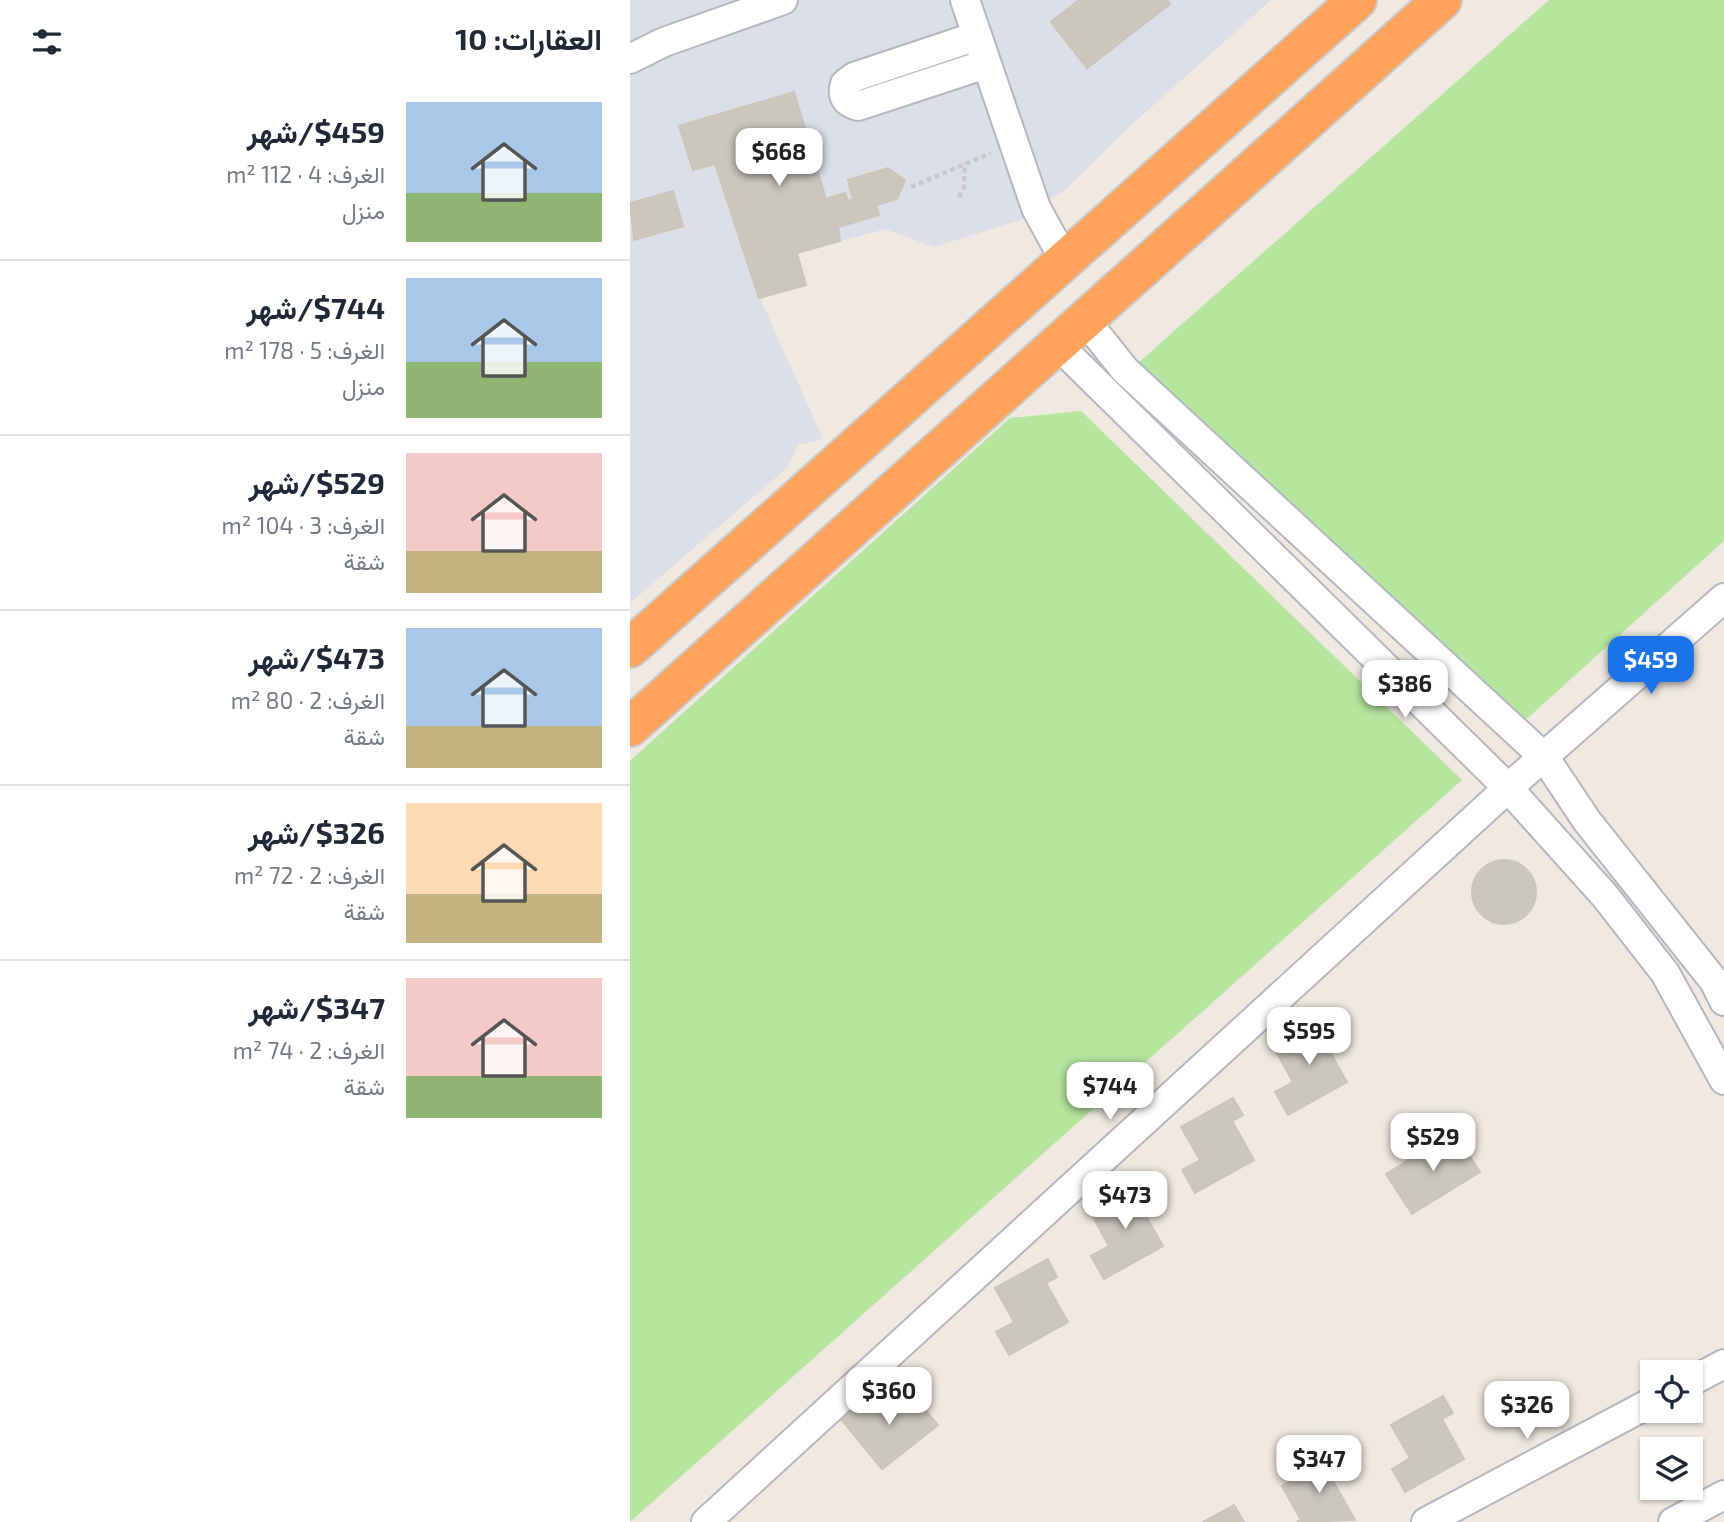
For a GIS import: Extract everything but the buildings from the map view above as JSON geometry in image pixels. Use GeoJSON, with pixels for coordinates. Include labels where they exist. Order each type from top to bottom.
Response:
{"type":"FeatureCollection","features":[{"type":"Feature","properties":{"kind":"highway"},"geometry":{"type":"LineString","coordinates":[[630,646],[1357,0]]}},
{"type":"Feature","properties":{"kind":"highway"},"geometry":{"type":"LineString","coordinates":[[630,727],[1442,0]]}},
{"type":"Feature","properties":{"kind":"highway"},"geometry":{"type":"LineString","coordinates":[[1065,261],[1084,321]]}},
{"type":"Feature","properties":{"kind":"street"},"geometry":{"type":"LineString","coordinates":[[630,59],[664,42],[783,0]]}},
{"type":"Feature","properties":{"kind":"street"},"geometry":{"type":"LineString","coordinates":[[965,0],[1036,208],[1065,261]]}},
{"type":"Feature","properties":{"kind":"street"},"geometry":{"type":"LineString","coordinates":[[977,36],[854,77],[845,84],[844,96],[847,101],[858,106],[986,64]]}},
{"type":"Feature","properties":{"kind":"street"},"geometry":{"type":"LineString","coordinates":[[1084,321],[1125,370],[1545,758],[1587,821],[1721,985]]}},
{"type":"Feature","properties":{"kind":"street"},"geometry":{"type":"LineString","coordinates":[[1084,321],[1605,896],[1665,973],[1724,1080]]}},
{"type":"Feature","properties":{"kind":"street"},"geometry":{"type":"LineString","coordinates":[[706,1522],[1508,788],[1724,598]]}},
{"type":"Feature","properties":{"kind":"street"},"geometry":{"type":"LineString","coordinates":[[1703,1375],[1724,1364]]}},
{"type":"Feature","properties":{"kind":"street"},"geometry":{"type":"LineString","coordinates":[[1426,1522],[1640,1408]]}},
{"type":"Feature","properties":{"kind":"street"},"geometry":{"type":"LineString","coordinates":[[1672,1522],[1724,1495]]}},
{"type":"Feature","properties":{"kind":"path"},"geometry":{"type":"LineString","coordinates":[[911,187],[1013,145]]}},
{"type":"Feature","properties":{"kind":"path"},"geometry":{"type":"LineString","coordinates":[[959,197],[964,187],[965,163]]}},
{"type":"Feature","properties":{"kind":"shaded area"},"geometry":{"type":"Polygon","coordinates":[[[630,0],[1271,0],[1128,128],[1065,190],[1049,200],[1040,181],[1027,218],[934,247],[885,229],[797,253],[806,285],[760,298],[823,439],[798,445],[788,467],[630,603],[630,0]]]}},
{"type":"Feature","properties":{"kind":"green space"},"geometry":{"type":"Polygon","coordinates":[[[1549,0],[1724,0],[1724,541],[1521,724],[1138,363],[1549,0]]]}},
{"type":"Feature","properties":{"kind":"green space"},"geometry":{"type":"Polygon","coordinates":[[[1081,411],[1462,780],[630,1522],[630,761],[1010,418],[1081,411]]]}}]}
